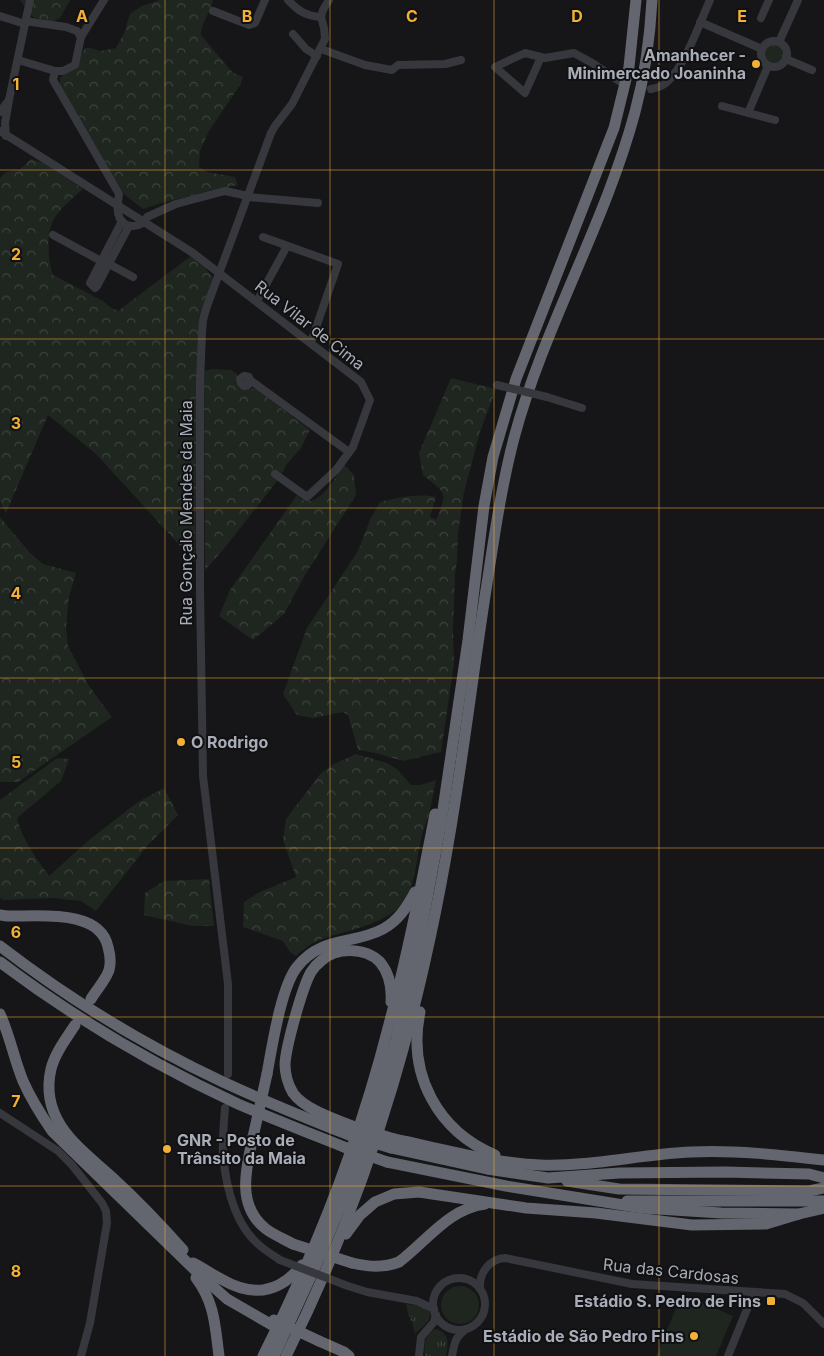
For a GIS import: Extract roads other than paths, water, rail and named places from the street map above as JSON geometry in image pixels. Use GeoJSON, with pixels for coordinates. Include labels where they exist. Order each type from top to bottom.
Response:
{"type":"FeatureCollection","features":[{"type":"Feature","properties":{"kind":"highway"},"geometry":{"type":"LineString","coordinates":[[274,1356],[318,1264],[335,1223],[386,1076],[424,921],[452,750],[484,506],[495,449],[516,379],[614,128],[629,67],[636,0]]}},
{"type":"Feature","properties":{"kind":"highway"},"geometry":{"type":"LineString","coordinates":[[286,1356],[292,1350],[334,1253],[381,1128],[406,1042],[424,971],[449,841],[492,550],[509,461],[532,384],[631,127],[646,63],[652,0]]}},
{"type":"Feature","properties":{"kind":"highway"},"geometry":{"type":"LineString","coordinates":[[263,1356],[316,1240],[358,1128],[388,1029],[442,779],[452,750]]}},
{"type":"Feature","properties":{"kind":"highway"},"geometry":{"type":"LineString","coordinates":[[424,869],[408,906],[397,918],[382,929],[363,936],[331,943],[308,954],[295,968],[287,986],[253,1137],[245,1180],[248,1205],[259,1222],[267,1230],[293,1244],[366,1267],[377,1267],[399,1262],[458,1212],[472,1206],[492,1202]]}},
{"type":"Feature","properties":{"kind":"highway"},"geometry":{"type":"LineString","coordinates":[[0,914],[7,916],[64,917],[86,922],[99,929],[107,940],[110,954],[109,970],[91,999]]}},
{"type":"Feature","properties":{"kind":"highway"},"geometry":{"type":"LineString","coordinates":[[0,946],[79,1002],[144,1041],[240,1090],[393,1144],[488,1169],[619,1189],[809,1190],[824,1188]]}},
{"type":"Feature","properties":{"kind":"highway"},"geometry":{"type":"LineString","coordinates":[[350,1130],[304,1103],[294,1093],[287,1078],[285,1065],[287,1049],[302,996],[311,973],[321,960],[335,952],[352,950],[368,954],[380,962],[390,986],[391,999],[388,1029]]}},
{"type":"Feature","properties":{"kind":"highway"},"geometry":{"type":"LineString","coordinates":[[0,962],[70,1012],[153,1061],[240,1104],[344,1147],[387,1162],[513,1188],[642,1208],[721,1213],[799,1214]]}},
{"type":"Feature","properties":{"kind":"highway"},"geometry":{"type":"LineString","coordinates":[[424,971],[425,991],[419,1017],[417,1050],[423,1080],[433,1101],[446,1121],[467,1140],[484,1150],[519,1163]]}},
{"type":"Feature","properties":{"kind":"highway"},"geometry":{"type":"LineString","coordinates":[[0,1014],[13,1047],[22,1078],[34,1106],[52,1131],[180,1256],[227,1299],[318,1343],[344,1352],[349,1356]]}},
{"type":"Feature","properties":{"kind":"highway"},"geometry":{"type":"LineString","coordinates":[[75,1025],[58,1052],[51,1069],[50,1089],[53,1110],[62,1129],[144,1208],[194,1263],[230,1294],[273,1322]]}},
{"type":"Feature","properties":{"kind":"highway"},"geometry":{"type":"LineString","coordinates":[[393,1144],[539,1165],[593,1164],[691,1152],[761,1154],[824,1160]]}},
{"type":"Feature","properties":{"kind":"highway"},"geometry":{"type":"LineString","coordinates":[[548,1178],[619,1172],[809,1174],[824,1178]]}},
{"type":"Feature","properties":{"kind":"highway"},"geometry":{"type":"LineString","coordinates":[[334,1253],[360,1215],[375,1202],[394,1194],[419,1192],[526,1208],[692,1224],[766,1224],[824,1208]]}},
{"type":"Feature","properties":{"kind":"highway"},"geometry":{"type":"LineString","coordinates":[[610,1202],[645,1200],[824,1201]]}},
{"type":"Feature","properties":{"kind":"highway"},"geometry":{"type":"LineString","coordinates":[[194,1263],[233,1286],[250,1290],[266,1289],[282,1284],[292,1277],[305,1260],[316,1240]]}},
{"type":"Feature","properties":{"kind":"highway"},"geometry":{"type":"LineString","coordinates":[[180,1256],[205,1290],[210,1301],[214,1316],[219,1356]]}},
{"type":"Feature","properties":{"kind":"highway"},"geometry":{"type":"LineString","coordinates":[[318,1343],[338,1356]]}},
{"type":"Feature","properties":{"kind":"street"},"geometry":{"type":"LineString","coordinates":[[3,133],[30,0]]}},
{"type":"Feature","properties":{"kind":"street"},"geometry":{"type":"LineString","coordinates":[[18,60],[55,71],[63,71],[75,65],[81,37],[104,0]]}},
{"type":"Feature","properties":{"kind":"street"},"geometry":{"type":"LineString","coordinates":[[213,11],[249,25],[256,23],[265,0]]}},
{"type":"Feature","properties":{"kind":"street"},"geometry":{"type":"LineString","coordinates":[[288,0],[297,10],[305,14],[321,17],[329,0]]}},
{"type":"Feature","properties":{"kind":"street"},"geometry":{"type":"LineString","coordinates":[[651,89],[661,87],[682,64],[710,0]]}},
{"type":"Feature","properties":{"kind":"street"},"geometry":{"type":"LineString","coordinates":[[761,18],[769,0]]}},
{"type":"Feature","properties":{"kind":"street"},"geometry":{"type":"LineString","coordinates":[[779,42],[798,0]]}},
{"type":"Feature","properties":{"kind":"street"},"geometry":{"type":"LineString","coordinates":[[0,16],[25,23],[66,27],[77,31],[81,37]]}},
{"type":"Feature","properties":{"kind":"street","name":"Rua Gonçalo Mendes da Maia"},"geometry":{"type":"LineString","coordinates":[[228,1074],[228,984],[203,776],[200,614],[200,382],[203,320],[219,272],[275,126],[292,104],[325,39],[321,17]]}},
{"type":"Feature","properties":{"kind":"street"},"geometry":{"type":"LineString","coordinates":[[700,22],[762,50]]}},
{"type":"Feature","properties":{"kind":"street"},"geometry":{"type":"LineString","coordinates":[[293,34],[306,49],[364,65],[392,70],[398,65],[444,64],[461,60]]}},
{"type":"Feature","properties":{"kind":"street"},"geometry":{"type":"LineString","coordinates":[[768,42],[779,42],[786,48],[786,59],[779,66],[768,66],[762,57],[762,50],[768,42]]}},
{"type":"Feature","properties":{"kind":"street"},"geometry":{"type":"LineString","coordinates":[[541,57],[525,93],[495,67],[525,53],[541,57],[574,53],[619,81]]}},
{"type":"Feature","properties":{"kind":"street"},"geometry":{"type":"LineString","coordinates":[[786,59],[812,70]]}},
{"type":"Feature","properties":{"kind":"street"},"geometry":{"type":"LineString","coordinates":[[748,113],[768,66]]}},
{"type":"Feature","properties":{"kind":"street"},"geometry":{"type":"LineString","coordinates":[[55,71],[53,80],[119,194],[117,210],[126,224]]}},
{"type":"Feature","properties":{"kind":"street"},"geometry":{"type":"LineString","coordinates":[[0,112],[9,100]]}},
{"type":"Feature","properties":{"kind":"street"},"geometry":{"type":"LineString","coordinates":[[722,106],[775,120]]}},
{"type":"Feature","properties":{"kind":"street","name":"Rua Vilar de Cima"},"geometry":{"type":"LineString","coordinates":[[3,133],[145,222],[219,272],[361,382],[370,400],[353,447],[336,470],[307,497],[275,474]]}},
{"type":"Feature","properties":{"kind":"street"},"geometry":{"type":"LineString","coordinates":[[126,224],[140,225],[145,222],[147,217],[176,204],[225,191],[248,197],[318,204]]}},
{"type":"Feature","properties":{"kind":"street"},"geometry":{"type":"LineString","coordinates":[[105,263],[126,224]]}},
{"type":"Feature","properties":{"kind":"street"},"geometry":{"type":"LineString","coordinates":[[53,235],[133,277]]}},
{"type":"Feature","properties":{"kind":"street"},"geometry":{"type":"LineString","coordinates":[[263,237],[338,264],[311,342]]}},
{"type":"Feature","properties":{"kind":"street"},"geometry":{"type":"LineString","coordinates":[[257,301],[287,246]]}},
{"type":"Feature","properties":{"kind":"street"},"geometry":{"type":"LineString","coordinates":[[250,380],[349,452]]}},
{"type":"Feature","properties":{"kind":"street"},"geometry":{"type":"LineString","coordinates":[[497,385],[582,408]]}},
{"type":"Feature","properties":{"kind":"street"},"geometry":{"type":"LineString","coordinates":[[225,1108],[223,1154],[229,1192],[242,1226],[257,1244],[280,1260],[348,1286],[424,1303],[435,1312],[452,1335],[452,1356]]}},
{"type":"Feature","properties":{"kind":"street"},"geometry":{"type":"LineString","coordinates":[[0,1113],[49,1144],[64,1157],[102,1203],[106,1211],[107,1223],[90,1323],[81,1356]]}},
{"type":"Feature","properties":{"kind":"street","name":"Rua das Cardosas"},"geometry":{"type":"LineString","coordinates":[[465,1279],[474,1279],[483,1274],[492,1262],[505,1258],[632,1284],[785,1294],[802,1303],[824,1324]]}},
{"type":"Feature","properties":{"kind":"street"},"geometry":{"type":"LineString","coordinates":[[453,1346],[458,1335],[475,1325],[484,1312],[485,1304],[480,1289],[483,1274]]}},
{"type":"Feature","properties":{"kind":"street"},"geometry":{"type":"LineString","coordinates":[[409,1299],[428,1296],[454,1279],[471,1281],[480,1289]]}},
{"type":"Feature","properties":{"kind":"street"},"geometry":{"type":"LineString","coordinates":[[420,1356],[421,1337],[434,1322],[435,1298],[440,1288]]}},
{"type":"Feature","properties":{"kind":"street"},"geometry":{"type":"LineString","coordinates":[[728,1356],[754,1292]]}},
{"type":"Feature","properties":{"kind":"street"},"geometry":{"type":"LineString","coordinates":[[428,1328],[436,1324],[455,1330],[468,1329]]}},
{"type":"Feature","properties":{"kind":"place","name":"Amanhecer - Minimercado Joaninha"},"geometry":{"type":"Point","coordinates":[756,64]}},
{"type":"Feature","properties":{"kind":"place","name":"O Rodrigo"},"geometry":{"type":"Point","coordinates":[181,742]}},
{"type":"Feature","properties":{"kind":"place","name":"GNR - Posto de Trânsito da Maia"},"geometry":{"type":"Point","coordinates":[167,1149]}},
{"type":"Feature","properties":{"kind":"place","name":"Estádio S. Pedro de Fins"},"geometry":{"type":"Point","coordinates":[771,1301]}},
{"type":"Feature","properties":{"kind":"place","name":"Estádio de São Pedro Fins"},"geometry":{"type":"Point","coordinates":[694,1336]}}]}
